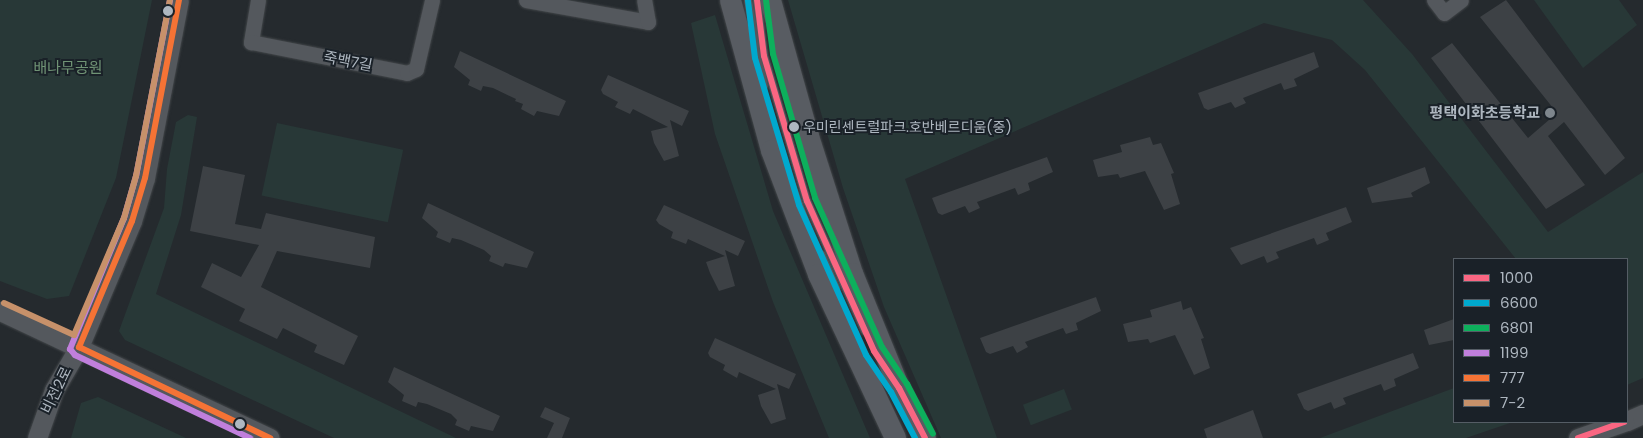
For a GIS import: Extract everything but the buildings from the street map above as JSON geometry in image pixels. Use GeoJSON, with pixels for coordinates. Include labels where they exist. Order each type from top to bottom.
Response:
{"type":"FeatureCollection","features":[{"type":"Feature","properties":{"kind":"main road"},"geometry":{"type":"LineString","coordinates":[[730,0],[750,79],[780,174],[818,274],[895,438]]}},
{"type":"Feature","properties":{"kind":"main road"},"geometry":{"type":"LineString","coordinates":[[770,0],[808,136],[852,272],[899,388],[925,438]]}},
{"type":"Feature","properties":{"kind":"street","name":"비전2로"},"geometry":{"type":"LineString","coordinates":[[37,438],[54,390],[79,347],[132,221],[145,178],[179,0]]}},
{"type":"Feature","properties":{"kind":"street","name":"죽백7길"},"geometry":{"type":"LineString","coordinates":[[258,0],[251,42],[407,73],[416,69],[432,0]]}},
{"type":"Feature","properties":{"kind":"street"},"geometry":{"type":"LineString","coordinates":[[526,0],[648,22],[644,0]]}},
{"type":"Feature","properties":{"kind":"street"},"geometry":{"type":"LineString","coordinates":[[1434,0],[1444,12],[1461,0]]}},
{"type":"Feature","properties":{"kind":"street"},"geometry":{"type":"LineString","coordinates":[[0,311],[270,438]]}},
{"type":"Feature","properties":{"kind":"street"},"geometry":{"type":"LineString","coordinates":[[1628,420],[1643,414]]}},
{"type":"Feature","properties":{"kind":"street"},"geometry":{"type":"LineString","coordinates":[[1578,438],[1620,423]]}},
{"type":"Feature","properties":{"kind":"lane"},"geometry":{"type":"LineString","coordinates":[[748,0],[768,105],[799,202],[864,353],[906,438]]}},
{"type":"Feature","properties":{"kind":"lane"},"geometry":{"type":"LineString","coordinates":[[756,0],[764,56],[807,201],[874,350],[917,438]]}},
{"type":"Feature","properties":{"kind":"lane"},"geometry":{"type":"LineString","coordinates":[[778,138],[780,174]]}},
{"type":"Feature","properties":{"kind":"lane"},"geometry":{"type":"LineString","coordinates":[[874,350],[899,388]]}},
{"type":"Feature","properties":{"kind":"green space","name":"배나무공원"},"geometry":{"type":"Polygon","coordinates":[[[0,0],[152,0],[116,178],[69,296],[47,299],[0,281],[0,0]]]}},
{"type":"Feature","properties":{"kind":"green space"},"geometry":{"type":"Polygon","coordinates":[[[788,0],[1363,0],[1412,54],[1548,232],[1643,172],[1643,378],[1628,385],[1628,258],[1515,258],[1365,70],[1332,40],[1264,23],[905,179],[997,438],[941,438],[884,307],[843,188],[788,0]]]}},
{"type":"Feature","properties":{"kind":"green space"},"geometry":{"type":"Polygon","coordinates":[[[1534,0],[1619,0],[1637,25],[1583,68],[1534,0]]]}},
{"type":"Feature","properties":{"kind":"green space"},"geometry":{"type":"Polygon","coordinates":[[[715,15],[773,211],[870,438],[829,438],[773,302],[715,134],[691,23],[715,15]]]}},
{"type":"Feature","properties":{"kind":"green space"},"geometry":{"type":"Polygon","coordinates":[[[188,115],[197,117],[181,215],[156,294],[456,438],[334,438],[125,340],[119,331],[164,208],[167,169],[176,122],[188,115]]]}},
{"type":"Feature","properties":{"kind":"green space"},"geometry":{"type":"Polygon","coordinates":[[[277,123],[403,150],[388,222],[262,195],[277,123]]]}},
{"type":"Feature","properties":{"kind":"green space"},"geometry":{"type":"Polygon","coordinates":[[[1453,388],[1453,423],[1510,423],[1466,438],[1320,438],[1453,388]]]}},
{"type":"Feature","properties":{"kind":"green space"},"geometry":{"type":"Polygon","coordinates":[[[1064,389],[1072,410],[1031,425],[1023,405],[1064,389]]]}},
{"type":"Feature","properties":{"kind":"green space"},"geometry":{"type":"Polygon","coordinates":[[[98,397],[186,438],[71,438],[81,403],[98,397]]]}},
{"type":"Feature","properties":{"kind":"transit line","name":"1199"},"geometry":{"type":"LineString","coordinates":[[170,0],[136,176],[124,218],[70,349],[75,355],[250,438]]}},
{"type":"Feature","properties":{"kind":"transit line","name":"7-2"},"geometry":{"type":"LineString","coordinates":[[4,303],[74,335],[124,218],[136,176],[170,0]]}},
{"type":"Feature","properties":{"kind":"transit line","name":"777"},"geometry":{"type":"LineString","coordinates":[[179,0],[145,178],[132,221],[79,347],[270,438]]}},
{"type":"Feature","properties":{"kind":"transit line","name":"1000"},"geometry":{"type":"LineString","coordinates":[[757,0],[764,56],[807,201],[874,351],[899,388],[925,438]]}},
{"type":"Feature","properties":{"kind":"transit line","name":"6801"},"geometry":{"type":"LineString","coordinates":[[766,0],[773,54],[815,198],[882,347],[907,384],[933,434]]}},
{"type":"Feature","properties":{"kind":"transit line","name":"6600"},"geometry":{"type":"LineString","coordinates":[[748,1],[755,58],[799,205],[866,355],[891,392],[915,438]]}},
{"type":"Feature","properties":{"kind":"transit line","name":"1000"},"geometry":{"type":"LineString","coordinates":[[1578,438],[1621,423]]}},
{"type":"Feature","properties":{"kind":"place","name":"평택이화초등학교"},"geometry":{"type":"Point","coordinates":[1550,113]}},
{"type":"Feature","properties":{"kind":"place","name":"우미린센트럴파크.호반베르디움(중)"},"geometry":{"type":"Point","coordinates":[794,127]}}]}
